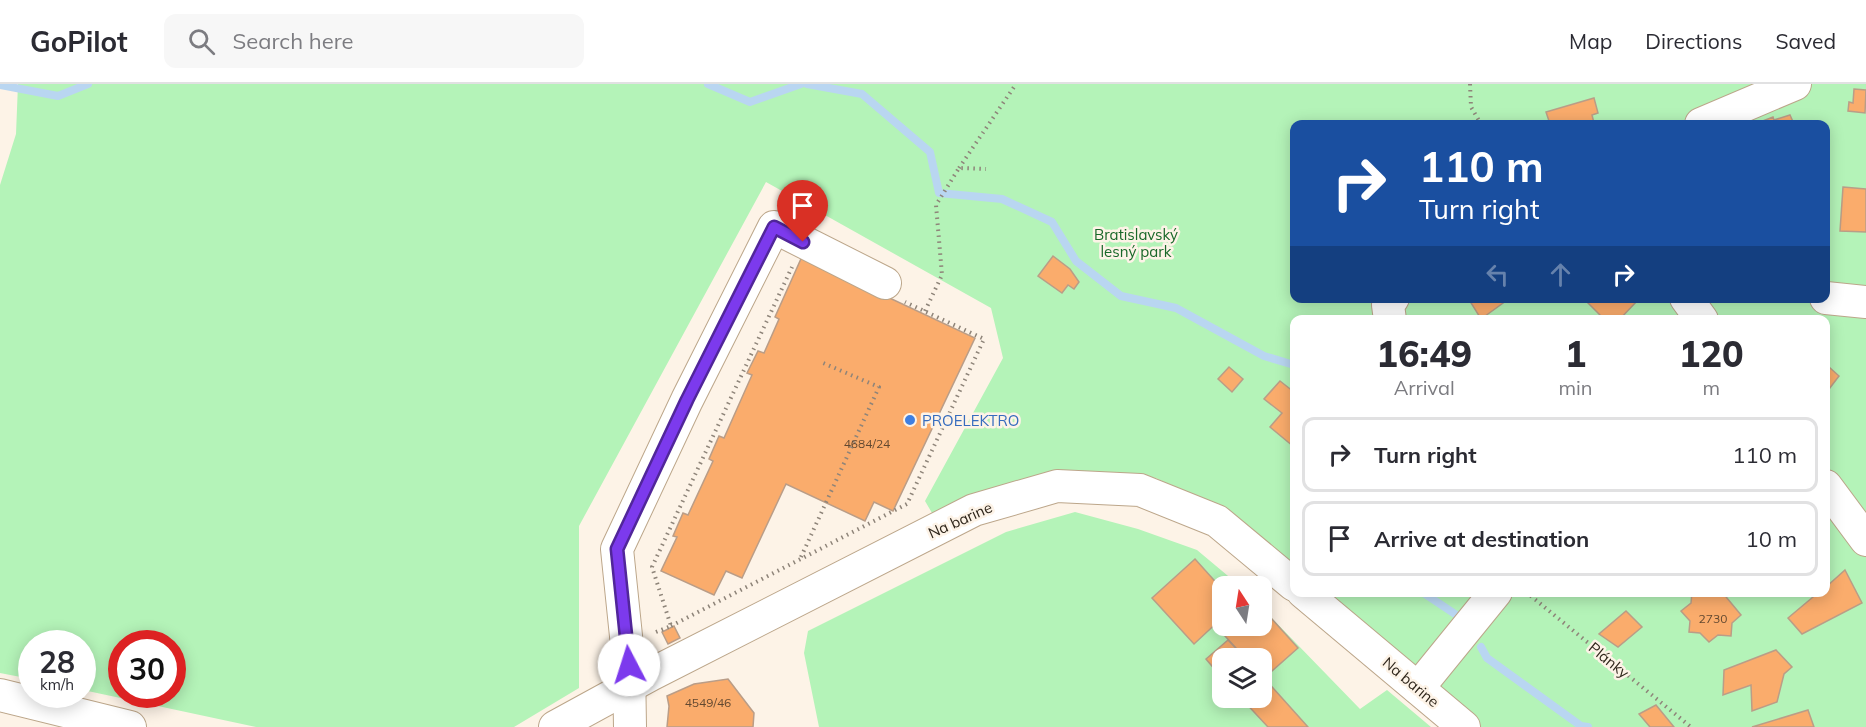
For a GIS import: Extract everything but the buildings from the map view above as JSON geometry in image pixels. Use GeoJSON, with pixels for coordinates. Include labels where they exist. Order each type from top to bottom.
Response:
{"type":"FeatureCollection","features":[{"type":"Feature","properties":{"kind":"street"},"geometry":{"type":"LineString","coordinates":[[1710,120],[1795,84]]}},
{"type":"Feature","properties":{"kind":"street"},"geometry":{"type":"LineString","coordinates":[[630,727],[630,687],[617,549],[687,400],[774,227],[885,283]]}},
{"type":"Feature","properties":{"kind":"street"},"geometry":{"type":"LineString","coordinates":[[1830,298],[1866,302]]}},
{"type":"Feature","properties":{"kind":"street","name":"Na barine"},"geometry":{"type":"LineString","coordinates":[[555,727],[652,674],[974,510],[1057,486],[1140,490],[1217,521],[1290,582]]}},
{"type":"Feature","properties":{"kind":"street"},"geometry":{"type":"LineString","coordinates":[[1830,491],[1866,540]]}},
{"type":"Feature","properties":{"kind":"street","name":"Na barine"},"geometry":{"type":"LineString","coordinates":[[1309,597],[1464,727]]}},
{"type":"Feature","properties":{"kind":"street"},"geometry":{"type":"LineString","coordinates":[[1418,688],[1492,597]]}},
{"type":"Feature","properties":{"kind":"street"},"geometry":{"type":"LineString","coordinates":[[0,695],[130,727]]}},
{"type":"Feature","properties":{"kind":"path"},"geometry":{"type":"LineString","coordinates":[[925,311],[942,275],[936,205],[1016,84]]}},
{"type":"Feature","properties":{"kind":"path"},"geometry":{"type":"LineString","coordinates":[[1470,84],[1471,107],[1479,120]]}},
{"type":"Feature","properties":{"kind":"path"},"geometry":{"type":"LineString","coordinates":[[959,168],[986,169]]}},
{"type":"Feature","properties":{"kind":"path"},"geometry":{"type":"LineString","coordinates":[[671,626],[652,567],[803,242]]}},
{"type":"Feature","properties":{"kind":"path"},"geometry":{"type":"LineString","coordinates":[[654,633],[908,504],[984,339],[888,294],[885,283]]}},
{"type":"Feature","properties":{"kind":"path"},"geometry":{"type":"LineString","coordinates":[[801,558],[879,387],[823,363]]}},
{"type":"Feature","properties":{"kind":"path","name":"Plánky"},"geometry":{"type":"LineString","coordinates":[[1532,597],[1691,727]]}},
{"type":"Feature","properties":{"kind":"green space","name":"Bratislavský lesný park"},"geometry":{"type":"Polygon","coordinates":[[[18,84],[1866,84],[1866,727],[1472,727],[1323,597],[1830,597],[1830,315],[1290,315],[1290,568],[1231,516],[1156,478],[1093,473],[992,491],[932,513],[925,501],[1003,358],[991,308],[766,182],[579,526],[579,688],[514,727],[256,727],[167,708],[186,708],[186,630],[108,630],[108,695],[96,693],[96,630],[18,630],[18,676],[0,673],[0,185],[16,134],[18,84]]]}},
{"type":"Feature","properties":{"kind":"green space"},"geometry":{"type":"Polygon","coordinates":[[[1075,512],[1138,529],[1197,550],[1228,576],[1212,576],[1212,636],[1272,636],[1272,618],[1360,709],[1387,690],[1431,727],[819,727],[804,653],[808,631],[1006,532],[1075,512]]]}},
{"type":"Feature","properties":{"kind":"waterway"},"geometry":{"type":"LineString","coordinates":[[0,85],[58,96],[88,84]]}},
{"type":"Feature","properties":{"kind":"waterway"},"geometry":{"type":"LineString","coordinates":[[708,84],[750,102],[801,84]]}},
{"type":"Feature","properties":{"kind":"waterway"},"geometry":{"type":"LineString","coordinates":[[807,84],[862,94],[930,152],[939,193],[1002,199],[1052,222],[1076,261],[1121,296],[1176,308],[1264,356],[1290,364]]}},
{"type":"Feature","properties":{"kind":"waterway"},"geometry":{"type":"LineString","coordinates":[[1430,597],[1464,620]]}},
{"type":"Feature","properties":{"kind":"waterway"},"geometry":{"type":"LineString","coordinates":[[1481,647],[1487,658],[1581,726],[1588,727]]}},
{"type":"Feature","properties":{"kind":"place","name":"PROELEKTRO"},"geometry":{"type":"Point","coordinates":[910,420]}},
{"type":"Feature","properties":{"kind":"route"},"geometry":{"type":"LineString","coordinates":[[629,665],[617,549],[687,400],[774,227],[803,242]]}}]}
